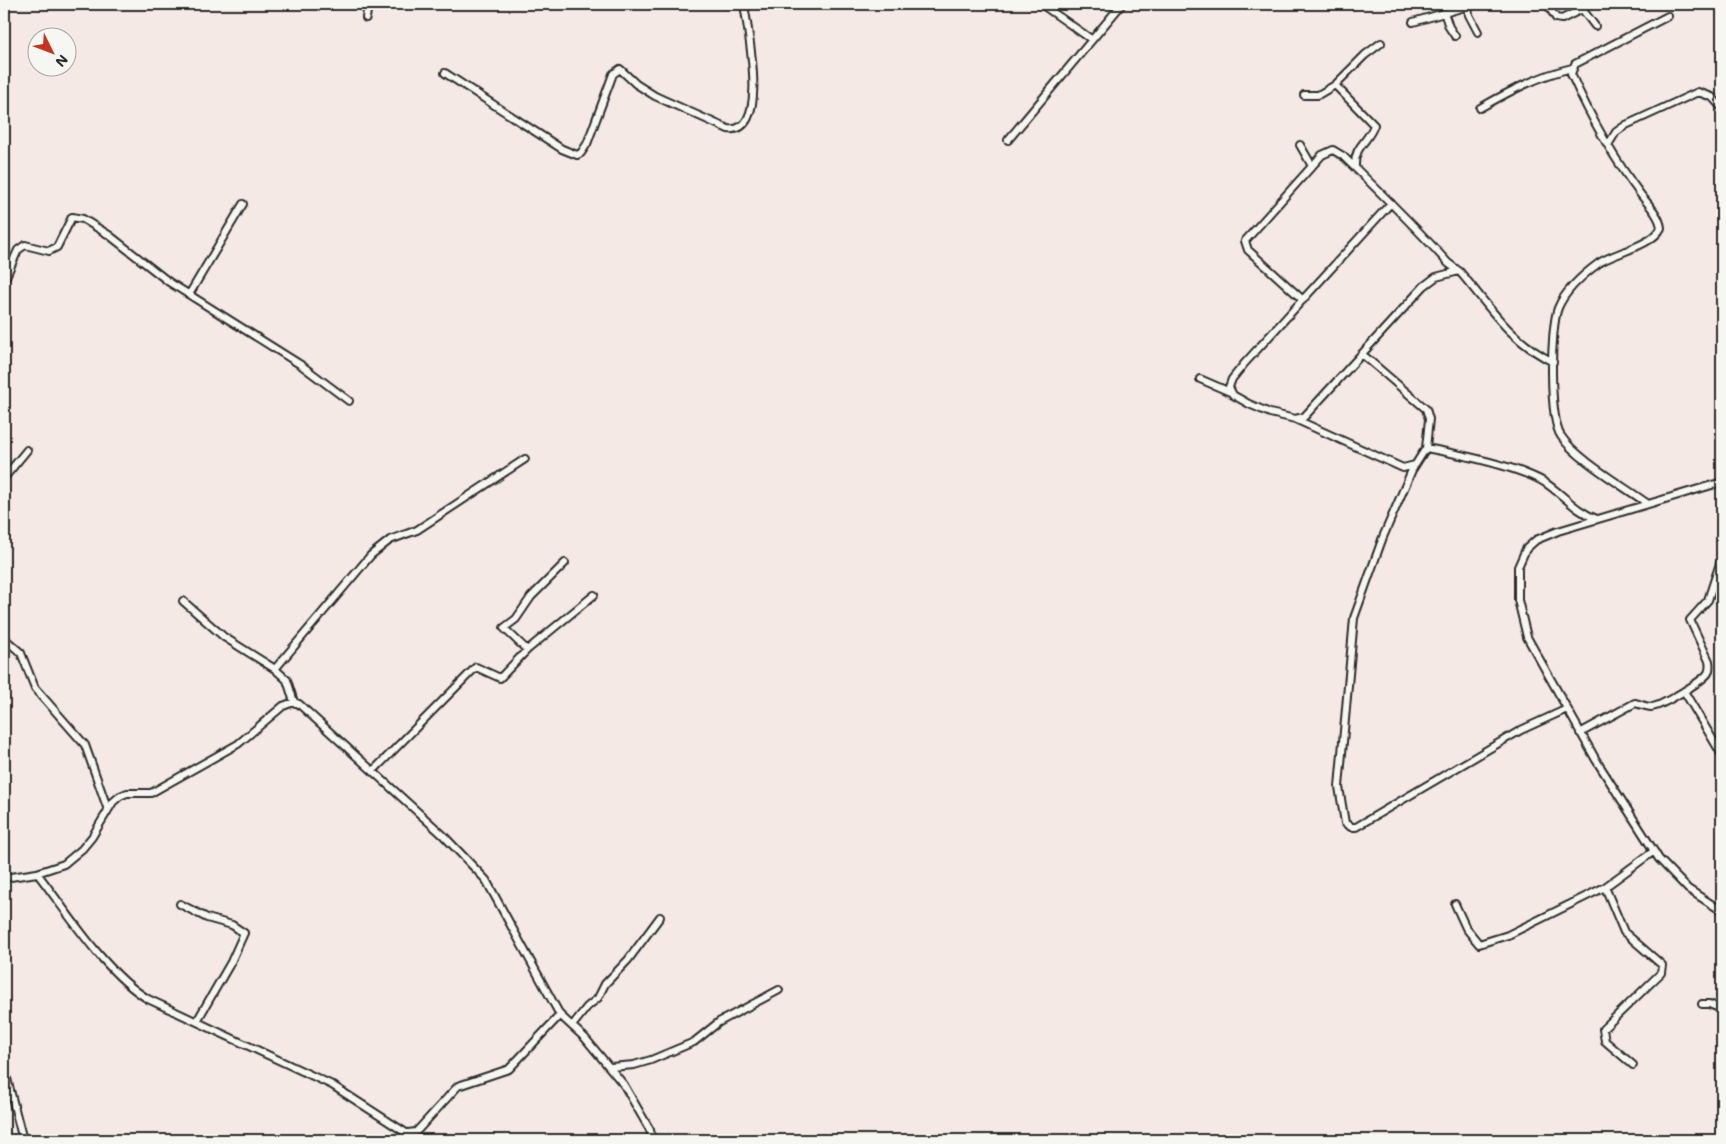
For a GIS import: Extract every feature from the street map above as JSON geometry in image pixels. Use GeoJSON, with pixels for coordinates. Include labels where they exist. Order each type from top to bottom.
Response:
{"type":"FeatureCollection","features":[{"type":"Feature","properties":{"kind":"street"},"geometry":{"type":"LineString","coordinates":[[366,18],[368,4]]}},
{"type":"Feature","properties":{"kind":"street"},"geometry":{"type":"LineString","coordinates":[[726,4],[739,4]]}},
{"type":"Feature","properties":{"kind":"street"},"geometry":{"type":"LineString","coordinates":[[445,73],[562,148],[577,155],[581,153],[586,144],[613,74],[620,70],[636,84],[655,96],[728,129],[736,130],[743,126],[750,115],[754,81],[744,4]]}},
{"type":"Feature","properties":{"kind":"street"},"geometry":{"type":"LineString","coordinates":[[1041,4],[1091,39]]}},
{"type":"Feature","properties":{"kind":"street"},"geometry":{"type":"LineString","coordinates":[[1008,140],[1122,4]]}},
{"type":"Feature","properties":{"kind":"street"},"geometry":{"type":"LineString","coordinates":[[1413,22],[1476,4]]}},
{"type":"Feature","properties":{"kind":"street"},"geometry":{"type":"LineString","coordinates":[[1547,4],[1556,18],[1562,18],[1582,9],[1595,26]]}},
{"type":"Feature","properties":{"kind":"street"},"geometry":{"type":"LineString","coordinates":[[1468,6],[1469,15],[1478,32]]}},
{"type":"Feature","properties":{"kind":"street"},"geometry":{"type":"LineString","coordinates":[[1444,12],[1449,27],[1455,36]]}},
{"type":"Feature","properties":{"kind":"street"},"geometry":{"type":"LineString","coordinates":[[1648,504],[1601,471],[1561,438],[1555,420],[1554,322],[1559,307],[1570,290],[1600,262],[1651,239],[1661,228],[1658,218],[1608,145],[1571,74],[1572,68],[1575,64],[1668,16]]}},
{"type":"Feature","properties":{"kind":"street"},"geometry":{"type":"LineString","coordinates":[[1304,95],[1318,95],[1335,85],[1365,55],[1381,43]]}},
{"type":"Feature","properties":{"kind":"street"},"geometry":{"type":"LineString","coordinates":[[1480,108],[1550,73],[1572,68]]}},
{"type":"Feature","properties":{"kind":"street"},"geometry":{"type":"LineString","coordinates":[[1335,85],[1374,125],[1371,133],[1354,155],[1354,166]]}},
{"type":"Feature","properties":{"kind":"street"},"geometry":{"type":"LineString","coordinates":[[1608,145],[1616,132],[1626,125],[1698,92],[1712,97],[1722,108]]}},
{"type":"Feature","properties":{"kind":"street"},"geometry":{"type":"LineString","coordinates":[[1300,145],[1312,166]]}},
{"type":"Feature","properties":{"kind":"street"},"geometry":{"type":"LineString","coordinates":[[1303,300],[1245,245],[1245,241],[1322,155],[1333,150],[1339,152],[1354,166],[1459,271],[1490,312],[1537,354],[1553,362]]}},
{"type":"Feature","properties":{"kind":"street"},"geometry":{"type":"LineString","coordinates":[[1230,392],[1228,387],[1232,379],[1391,203]]}},
{"type":"Feature","properties":{"kind":"street"},"geometry":{"type":"LineString","coordinates":[[190,293],[243,204]]}},
{"type":"Feature","properties":{"kind":"street"},"geometry":{"type":"LineString","coordinates":[[4,281],[18,250],[25,245],[49,251],[57,247],[72,217],[84,219],[109,235],[169,282],[190,293],[244,330],[301,365],[349,401]]}},
{"type":"Feature","properties":{"kind":"street"},"geometry":{"type":"LineString","coordinates":[[1294,420],[1304,417],[1424,286],[1436,277],[1459,271]]}},
{"type":"Feature","properties":{"kind":"street"},"geometry":{"type":"LineString","coordinates":[[1362,354],[1426,409],[1429,419],[1426,448],[1415,465],[1383,537],[1354,618],[1339,787],[1345,823],[1351,828],[1356,827],[1513,734],[1567,709]]}},
{"type":"Feature","properties":{"kind":"street"},"geometry":{"type":"LineString","coordinates":[[1200,379],[1270,413],[1294,420],[1403,468],[1415,465]]}},
{"type":"Feature","properties":{"kind":"street"},"geometry":{"type":"LineString","coordinates":[[1426,448],[1479,460],[1542,481],[1583,514],[1597,519]]}},
{"type":"Feature","properties":{"kind":"street"},"geometry":{"type":"LineString","coordinates":[[4,478],[27,450]]}},
{"type":"Feature","properties":{"kind":"street"},"geometry":{"type":"LineString","coordinates":[[274,669],[372,555],[390,540],[410,534],[525,459]]}},
{"type":"Feature","properties":{"kind":"street"},"geometry":{"type":"LineString","coordinates":[[1722,482],[1597,519],[1536,540],[1526,549],[1518,567],[1518,600],[1522,624],[1527,637],[1580,733],[1654,851],[1669,871],[1688,889],[1722,911]]}},
{"type":"Feature","properties":{"kind":"street"},"geometry":{"type":"LineString","coordinates":[[1580,733],[1635,703],[1652,708],[1684,691],[1709,671],[1709,662],[1690,620],[1708,600],[1722,557]]}},
{"type":"Feature","properties":{"kind":"street"},"geometry":{"type":"LineString","coordinates":[[527,650],[504,628],[516,619],[531,597],[565,563]]}},
{"type":"Feature","properties":{"kind":"street"},"geometry":{"type":"LineString","coordinates":[[373,771],[476,667],[500,678],[527,650],[594,595]]}},
{"type":"Feature","properties":{"kind":"street"},"geometry":{"type":"LineString","coordinates":[[183,601],[224,637],[274,669],[290,684],[294,702],[309,711],[443,835],[486,880],[560,1015],[611,1067],[650,1130],[652,1140]]}},
{"type":"Feature","properties":{"kind":"street"},"geometry":{"type":"LineString","coordinates":[[4,638],[21,653],[35,688],[85,745],[108,810]]}},
{"type":"Feature","properties":{"kind":"street"},"geometry":{"type":"LineString","coordinates":[[1684,691],[1722,755]]}},
{"type":"Feature","properties":{"kind":"street"},"geometry":{"type":"LineString","coordinates":[[4,878],[38,873],[64,864],[92,837],[108,810],[120,796],[127,793],[151,793],[226,751],[283,706],[294,702]]}},
{"type":"Feature","properties":{"kind":"street"},"geometry":{"type":"LineString","coordinates":[[1456,904],[1466,928],[1479,944],[1508,934],[1605,888],[1654,851]]}},
{"type":"Feature","properties":{"kind":"street"},"geometry":{"type":"LineString","coordinates":[[38,873],[106,962],[130,988],[148,999],[332,1084],[417,1140]]}},
{"type":"Feature","properties":{"kind":"street"},"geometry":{"type":"LineString","coordinates":[[1605,888],[1624,932],[1662,965],[1661,973],[1603,1029],[1605,1041],[1633,1065]]}},
{"type":"Feature","properties":{"kind":"street"},"geometry":{"type":"LineString","coordinates":[[180,904],[207,918],[217,919],[232,925],[244,933],[232,962],[197,1021]]}},
{"type":"Feature","properties":{"kind":"street"},"geometry":{"type":"LineString","coordinates":[[572,1026],[587,1007],[598,998],[605,984],[628,960],[660,917]]}},
{"type":"Feature","properties":{"kind":"street"},"geometry":{"type":"LineString","coordinates":[[611,1067],[634,1065],[651,1060],[694,1042],[719,1022],[779,990]]}},
{"type":"Feature","properties":{"kind":"street"},"geometry":{"type":"LineString","coordinates":[[1702,1004],[1709,1004],[1722,1009]]}},
{"type":"Feature","properties":{"kind":"street"},"geometry":{"type":"LineString","coordinates":[[408,1133],[416,1132],[460,1085],[509,1069],[560,1015]]}},
{"type":"Feature","properties":{"kind":"street"},"geometry":{"type":"LineString","coordinates":[[4,1067],[23,1140]]}}]}
